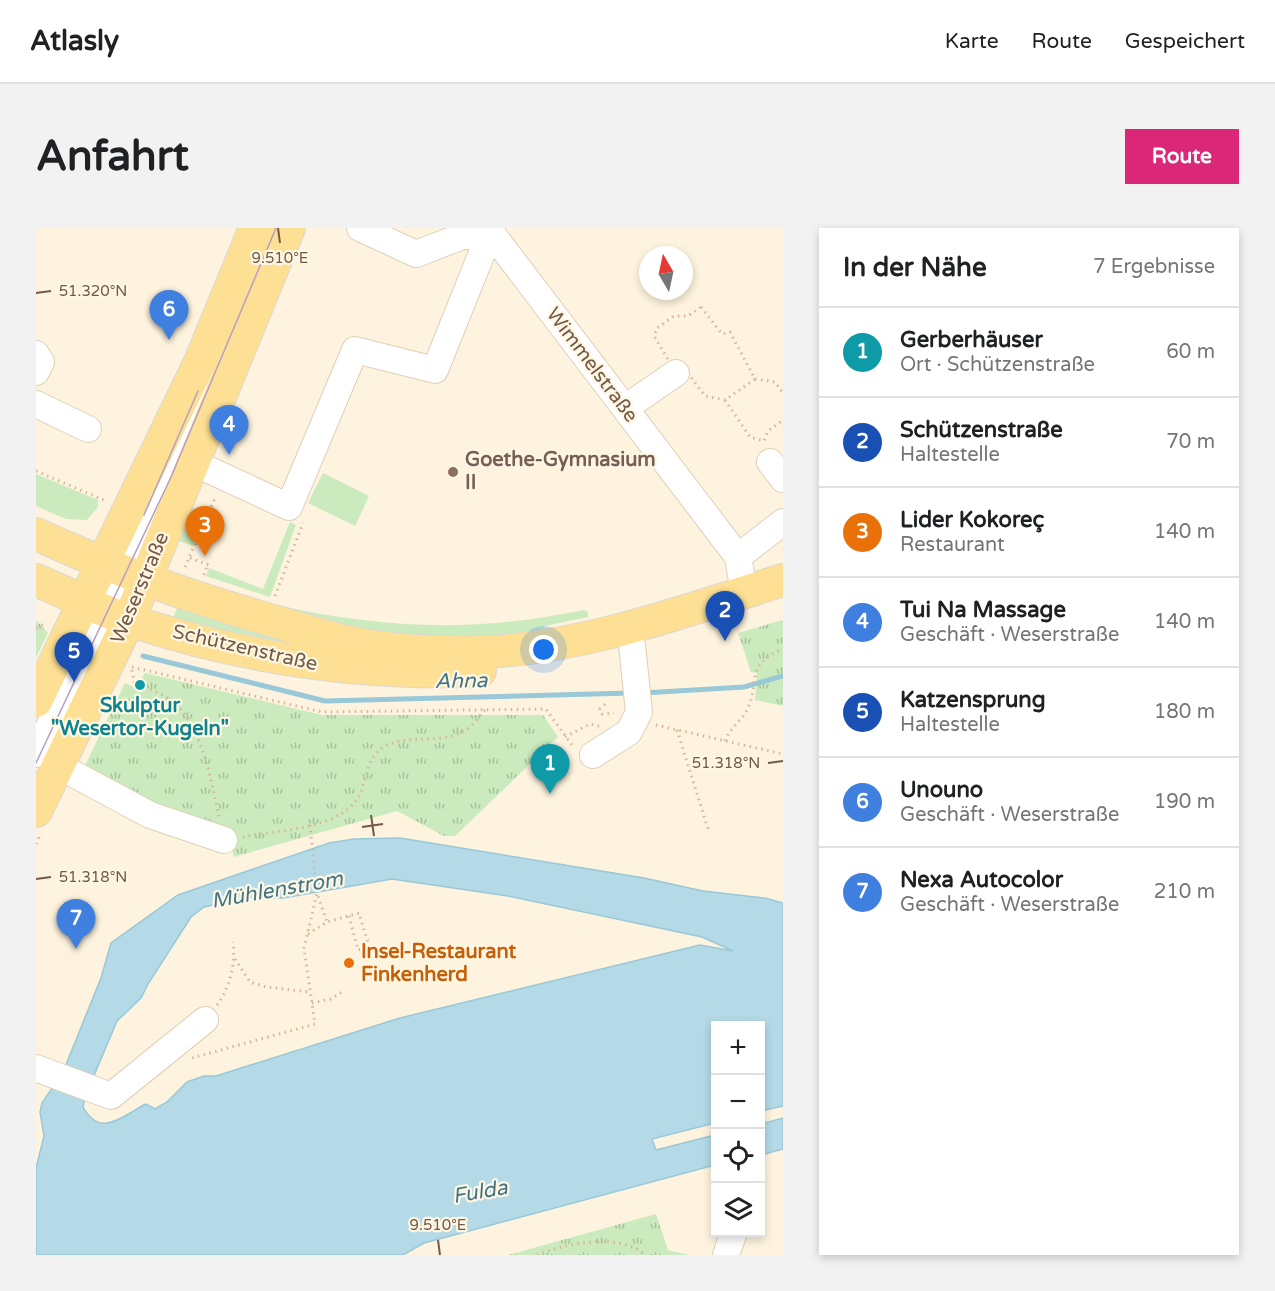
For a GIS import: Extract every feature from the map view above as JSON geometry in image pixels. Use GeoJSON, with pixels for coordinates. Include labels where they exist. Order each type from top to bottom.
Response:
{"type":"FeatureCollection","features":[{"type":"Feature","properties":{"kind":"main road","name":"Weserstraße"},"geometry":{"type":"LineString","coordinates":[[36,811],[47,760],[106,611],[124,573],[200,362],[255,228]]}},
{"type":"Feature","properties":{"kind":"main road","name":"Weserstraße"},"geometry":{"type":"LineString","coordinates":[[36,701],[106,611],[124,573],[192,462],[289,228]]}},
{"type":"Feature","properties":{"kind":"main road","name":"Schützenstraße"},"geometry":{"type":"LineString","coordinates":[[36,534],[124,573],[341,640],[413,650],[484,652],[570,640],[747,600],[783,598]]}},
{"type":"Feature","properties":{"kind":"main road","name":"Schützenstraße"},"geometry":{"type":"LineString","coordinates":[[36,580],[106,611],[258,654],[332,667],[418,673],[482,671],[560,662],[634,657],[783,580]]}},
{"type":"Feature","properties":{"kind":"street"},"geometry":{"type":"LineString","coordinates":[[124,573],[271,228]]}},
{"type":"Feature","properties":{"kind":"street"},"geometry":{"type":"LineString","coordinates":[[360,228],[416,254],[460,237],[491,230]]}},
{"type":"Feature","properties":{"kind":"street"},"geometry":{"type":"LineString","coordinates":[[192,462],[289,507],[355,350],[435,370],[491,230]]}},
{"type":"Feature","properties":{"kind":"street","name":"Wimmelstraße"},"geometry":{"type":"LineString","coordinates":[[491,230],[738,557],[747,600]]}},
{"type":"Feature","properties":{"kind":"street"},"geometry":{"type":"LineString","coordinates":[[36,354],[41,362],[36,372]]}},
{"type":"Feature","properties":{"kind":"street"},"geometry":{"type":"LineString","coordinates":[[625,408],[676,373]]}},
{"type":"Feature","properties":{"kind":"street"},"geometry":{"type":"LineString","coordinates":[[36,404],[88,429]]}},
{"type":"Feature","properties":{"kind":"street"},"geometry":{"type":"LineString","coordinates":[[738,557],[783,522]]}},
{"type":"Feature","properties":{"kind":"street"},"geometry":{"type":"LineString","coordinates":[[583,751],[629,732],[634,657]]}},
{"type":"Feature","properties":{"kind":"street"},"geometry":{"type":"LineString","coordinates":[[47,760],[150,815],[224,840]]}},
{"type":"Feature","properties":{"kind":"street"},"geometry":{"type":"LineString","coordinates":[[47,1072],[111,1096],[205,1020]]}},
{"type":"Feature","properties":{"kind":"street"},"geometry":{"type":"LineString","coordinates":[[726,1255],[733,1237]]}},
{"type":"Feature","properties":{"kind":"path"},"geometry":{"type":"LineString","coordinates":[[755,379],[730,332],[723,334],[701,307],[688,316],[674,316],[657,328],[654,336],[676,373],[687,372],[705,396],[725,400],[750,436],[764,441],[768,431],[783,420]]}},
{"type":"Feature","properties":{"kind":"path"},"geometry":{"type":"LineString","coordinates":[[725,400],[755,379],[775,382],[783,393]]}},
{"type":"Feature","properties":{"kind":"path"},"geometry":{"type":"LineString","coordinates":[[36,471],[107,501]]}},
{"type":"Feature","properties":{"kind":"path"},"geometry":{"type":"LineString","coordinates":[[181,571],[190,558],[224,475]]}},
{"type":"Feature","properties":{"kind":"path"},"geometry":{"type":"LineString","coordinates":[[274,600],[305,518],[289,507]]}},
{"type":"Feature","properties":{"kind":"path"},"geometry":{"type":"LineString","coordinates":[[190,558],[208,565]]}},
{"type":"Feature","properties":{"kind":"path"},"geometry":{"type":"LineString","coordinates":[[36,628],[52,618]]}},
{"type":"Feature","properties":{"kind":"path"},"geometry":{"type":"LineString","coordinates":[[725,741],[751,700],[754,673],[764,659],[783,650]]}},
{"type":"Feature","properties":{"kind":"path"},"geometry":{"type":"LineString","coordinates":[[130,661],[134,682],[171,701],[187,716],[211,778],[224,840],[336,819],[354,807],[374,754],[384,746],[400,741],[446,739],[467,730],[485,710]]}},
{"type":"Feature","properties":{"kind":"path"},"geometry":{"type":"LineString","coordinates":[[131,667],[322,712],[546,709],[583,751]]}},
{"type":"Feature","properties":{"kind":"path"},"geometry":{"type":"LineString","coordinates":[[605,704],[600,709],[602,714],[631,713],[677,729],[783,754]]}},
{"type":"Feature","properties":{"kind":"path"},"geometry":{"type":"LineString","coordinates":[[677,729],[709,832]]}},
{"type":"Feature","properties":{"kind":"path"},"geometry":{"type":"LineString","coordinates":[[310,825],[317,894],[327,922]]}},
{"type":"Feature","properties":{"kind":"path"},"geometry":{"type":"LineString","coordinates":[[192,1058],[315,1024],[304,948],[317,894]]}},
{"type":"Feature","properties":{"kind":"path"},"geometry":{"type":"LineString","coordinates":[[307,935],[327,922],[349,916],[360,913],[370,948],[358,950],[349,916]]}},
{"type":"Feature","properties":{"kind":"path"},"geometry":{"type":"LineString","coordinates":[[205,1020],[222,998],[235,959],[233,942]]}},
{"type":"Feature","properties":{"kind":"path"},"geometry":{"type":"LineString","coordinates":[[235,959],[250,982],[266,987],[310,992]]}},
{"type":"Feature","properties":{"kind":"path"},"geometry":{"type":"LineString","coordinates":[[312,1003],[331,999],[342,992]]}},
{"type":"Feature","properties":{"kind":"path"},"geometry":{"type":"LineString","coordinates":[[537,1255],[588,1241],[634,1246],[645,1255]]}},
{"type":"Feature","properties":{"kind":"green space"},"geometry":{"type":"Polygon","coordinates":[[[323,473],[369,496],[355,526],[308,503],[323,473]]]}},
{"type":"Feature","properties":{"kind":"green space"},"geometry":{"type":"Polygon","coordinates":[[[36,474],[98,500],[98,507],[87,520],[66,519],[36,506],[36,474]]]}},
{"type":"Feature","properties":{"kind":"green space"},"geometry":{"type":"Polygon","coordinates":[[[190,512],[203,516],[193,546],[179,541],[190,512]]]}},
{"type":"Feature","properties":{"kind":"green space"},"geometry":{"type":"Polygon","coordinates":[[[290,522],[296,525],[270,597],[206,576],[209,568],[263,589],[290,522]]]}},
{"type":"Feature","properties":{"kind":"green space"},"geometry":{"type":"Polygon","coordinates":[[[272,604],[352,619],[428,625],[504,622],[584,610],[588,612],[588,617],[545,626],[540,633],[464,639],[413,637],[338,626],[272,604]]]}},
{"type":"Feature","properties":{"kind":"green space"},"geometry":{"type":"Polygon","coordinates":[[[178,606],[415,666],[171,623],[178,606]]]}},
{"type":"Feature","properties":{"kind":"green space"},"geometry":{"type":"Polygon","coordinates":[[[36,620],[48,633],[36,658],[36,620]]]}},
{"type":"Feature","properties":{"kind":"green space"},"geometry":{"type":"Polygon","coordinates":[[[783,620],[783,706],[755,700],[757,673],[751,672],[738,633],[783,620]]]}},
{"type":"Feature","properties":{"kind":"green space"},"geometry":{"type":"Polygon","coordinates":[[[145,673],[322,715],[543,715],[558,737],[455,836],[444,836],[397,811],[234,857],[228,836],[81,774],[125,683],[137,688],[145,673]]]}},
{"type":"Feature","properties":{"kind":"green space"},"geometry":{"type":"Polygon","coordinates":[[[656,1214],[668,1250],[689,1255],[508,1255],[656,1214]]]}},
{"type":"Feature","properties":{"kind":"water"},"geometry":{"type":"Polygon","coordinates":[[[400,838],[644,878],[703,891],[765,898],[783,903],[783,1106],[765,1110],[765,1021],[711,1021],[711,1124],[652,1139],[656,1150],[711,1136],[711,1166],[424,1243],[403,1255],[36,1255],[36,1168],[44,1136],[40,1112],[42,1103],[63,1072],[101,978],[111,943],[178,895],[329,843],[354,839],[400,838]],[[392,879],[283,898],[266,898],[265,895],[204,907],[191,917],[141,998],[117,1021],[85,1097],[83,1107],[97,1122],[112,1122],[146,1104],[155,1109],[167,1102],[187,1082],[204,1076],[216,1076],[400,1018],[700,945],[733,951],[702,937],[508,896],[392,879]]]}},
{"type":"Feature","properties":{"kind":"water"},"geometry":{"type":"Polygon","coordinates":[[[783,1118],[783,1149],[765,1154],[765,1123],[783,1118]]]}},
{"type":"Feature","properties":{"kind":"waterway","name":"Ahna"},"geometry":{"type":"LineString","coordinates":[[143,656],[325,701],[631,693]]}},
{"type":"Feature","properties":{"kind":"waterway","name":"Ahna"},"geometry":{"type":"LineString","coordinates":[[643,693],[744,687],[783,676]]}},
{"type":"Feature","properties":{"kind":"tram line"},"geometry":{"type":"LineString","coordinates":[[36,763],[171,477],[276,228]]}},
{"type":"Feature","properties":{"kind":"tram line"},"geometry":{"type":"LineString","coordinates":[[144,515],[198,391]]}},
{"type":"Feature","properties":{"kind":"place","name":"Unouno"},"geometry":{"type":"Point","coordinates":[169,340]}},
{"type":"Feature","properties":{"kind":"place","name":"Tui Na Massage"},"geometry":{"type":"Point","coordinates":[229,455]}},
{"type":"Feature","properties":{"kind":"place","name":"Goethe-Gymnasium II"},"geometry":{"type":"Point","coordinates":[453,472]}},
{"type":"Feature","properties":{"kind":"place","name":"Lider Kokoreç"},"geometry":{"type":"Point","coordinates":[205,556]}},
{"type":"Feature","properties":{"kind":"place","name":"Schützenstraße"},"geometry":{"type":"Point","coordinates":[725,641]}},
{"type":"Feature","properties":{"kind":"place","name":"Katzensprung"},"geometry":{"type":"Point","coordinates":[74,682]}},
{"type":"Feature","properties":{"kind":"place","name":"Skulptur \"Wesertor-Kugeln\""},"geometry":{"type":"Point","coordinates":[140,685]}},
{"type":"Feature","properties":{"kind":"place","name":"Gerberhäuser"},"geometry":{"type":"Point","coordinates":[550,794]}},
{"type":"Feature","properties":{"kind":"place","name":"Nexa Autocolor"},"geometry":{"type":"Point","coordinates":[76,949]}},
{"type":"Feature","properties":{"kind":"place","name":"Insel-Restaurant Finkenherd"},"geometry":{"type":"Point","coordinates":[349,963]}},
{"type":"Feature","properties":{"kind":"water label","name":"Mühlenstrom"},"geometry":{"type":"Point","coordinates":[277,890]}},
{"type":"Feature","properties":{"kind":"water label","name":"Fulda"},"geometry":{"type":"Point","coordinates":[480,1192]}}]}
